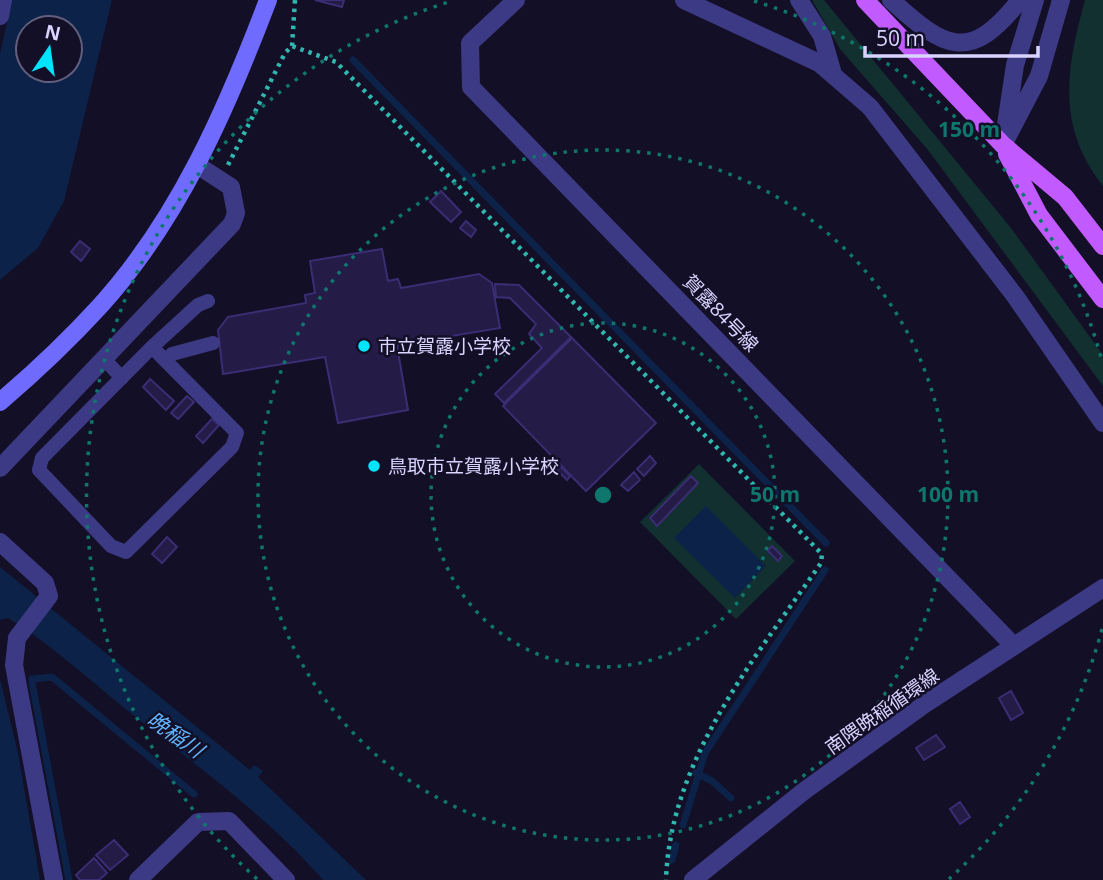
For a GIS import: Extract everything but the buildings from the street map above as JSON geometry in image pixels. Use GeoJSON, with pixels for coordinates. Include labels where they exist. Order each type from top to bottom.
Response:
{"type":"FeatureCollection","features":[{"type":"Feature","properties":{"kind":"main road"},"geometry":{"type":"LineString","coordinates":[[0,402],[101,305],[155,234],[197,165],[233,91],[268,0]]}},
{"type":"Feature","properties":{"kind":"main road"},"geometry":{"type":"LineString","coordinates":[[865,0],[1003,145],[1065,197],[1103,246]]}},
{"type":"Feature","properties":{"kind":"main road"},"geometry":{"type":"LineString","coordinates":[[1003,145],[1039,215],[1103,299]]}},
{"type":"Feature","properties":{"kind":"street"},"geometry":{"type":"LineString","coordinates":[[0,16],[3,0]]}},
{"type":"Feature","properties":{"kind":"street","name":"賀露84号線"},"geometry":{"type":"LineString","coordinates":[[516,0],[470,43],[471,87],[1014,646]]}},
{"type":"Feature","properties":{"kind":"street"},"geometry":{"type":"LineString","coordinates":[[684,0],[819,63],[870,107],[1015,296],[1103,423]]}},
{"type":"Feature","properties":{"kind":"street"},"geometry":{"type":"LineString","coordinates":[[799,0],[822,36],[833,74]]}},
{"type":"Feature","properties":{"kind":"street"},"geometry":{"type":"LineString","coordinates":[[891,0],[926,32],[956,45],[981,38],[1020,0]]}},
{"type":"Feature","properties":{"kind":"street"},"geometry":{"type":"LineString","coordinates":[[1003,145],[1015,65],[1035,0]]}},
{"type":"Feature","properties":{"kind":"street"},"geometry":{"type":"LineString","coordinates":[[1003,145],[1039,76],[1061,0]]}},
{"type":"Feature","properties":{"kind":"street"},"geometry":{"type":"LineString","coordinates":[[0,468],[232,224],[236,213],[231,187],[221,178],[197,165]]}},
{"type":"Feature","properties":{"kind":"street"},"geometry":{"type":"LineString","coordinates":[[0,542],[46,583],[48,596],[17,638],[14,665],[54,880]]}},
{"type":"Feature","properties":{"kind":"street","name":"南隈晩稲循環線"},"geometry":{"type":"LineString","coordinates":[[693,880],[804,791],[925,704],[1103,588]]}},
{"type":"Feature","properties":{"kind":"street"},"geometry":{"type":"LineString","coordinates":[[138,880],[198,822],[229,821],[286,880]]}},
{"type":"Feature","properties":{"kind":"lane"},"geometry":{"type":"LineString","coordinates":[[152,347],[237,433],[232,447],[126,552],[111,546],[39,470],[42,458],[152,347],[198,305],[208,301]]}},
{"type":"Feature","properties":{"kind":"lane"},"geometry":{"type":"LineString","coordinates":[[166,361],[172,354],[213,343]]}},
{"type":"Feature","properties":{"kind":"lane"},"geometry":{"type":"LineString","coordinates":[[105,360],[122,378]]}},
{"type":"Feature","properties":{"kind":"path"},"geometry":{"type":"LineString","coordinates":[[221,178],[285,53],[292,46],[295,0]]}},
{"type":"Feature","properties":{"kind":"path"},"geometry":{"type":"LineString","coordinates":[[292,46],[335,62],[822,554],[821,563],[755,659],[698,752],[679,811],[666,880]]}},
{"type":"Feature","properties":{"kind":"green space"},"geometry":{"type":"Polygon","coordinates":[[[812,0],[824,0],[1011,228],[1103,355],[1103,386],[928,150],[840,49],[812,0]]]}},
{"type":"Feature","properties":{"kind":"green space"},"geometry":{"type":"Polygon","coordinates":[[[1085,0],[1103,0],[1103,186],[1088,164],[1078,141],[1069,96],[1073,50],[1085,0]]]}},
{"type":"Feature","properties":{"kind":"green space"},"geometry":{"type":"Polygon","coordinates":[[[699,464],[795,561],[736,619],[640,522],[699,464]]]}},
{"type":"Feature","properties":{"kind":"water"},"geometry":{"type":"Polygon","coordinates":[[[12,0],[112,0],[64,201],[38,248],[0,280],[0,54],[12,0]]]}},
{"type":"Feature","properties":{"kind":"water"},"geometry":{"type":"Polygon","coordinates":[[[706,506],[766,566],[735,598],[674,538],[706,506]]]}},
{"type":"Feature","properties":{"kind":"water","name":"晩稲川"},"geometry":{"type":"Polygon","coordinates":[[[0,567],[250,770],[254,765],[263,771],[258,777],[366,880],[323,880],[252,810],[66,660],[8,618],[0,620],[0,567]]]}},
{"type":"Feature","properties":{"kind":"water"},"geometry":{"type":"Polygon","coordinates":[[[0,679],[18,753],[40,880],[0,880],[0,679]]]}},
{"type":"Feature","properties":{"kind":"waterway"},"geometry":{"type":"LineString","coordinates":[[353,60],[826,543]]}},
{"type":"Feature","properties":{"kind":"waterway"},"geometry":{"type":"LineString","coordinates":[[683,825],[705,753],[825,570]]}},
{"type":"Feature","properties":{"kind":"waterway"},"geometry":{"type":"LineString","coordinates":[[32,679],[52,677],[194,794]]}},
{"type":"Feature","properties":{"kind":"waterway"},"geometry":{"type":"LineString","coordinates":[[32,682],[69,880]]}},
{"type":"Feature","properties":{"kind":"waterway"},"geometry":{"type":"LineString","coordinates":[[696,773],[712,781],[731,798]]}},
{"type":"Feature","properties":{"kind":"waterway"},"geometry":{"type":"LineString","coordinates":[[672,860],[676,845]]}},
{"type":"Feature","properties":{"kind":"place","name":"市立賀露小学校"},"geometry":{"type":"Point","coordinates":[364,346]}},
{"type":"Feature","properties":{"kind":"place","name":"鳥取市立賀露小学校"},"geometry":{"type":"Point","coordinates":[374,466]}}]}
